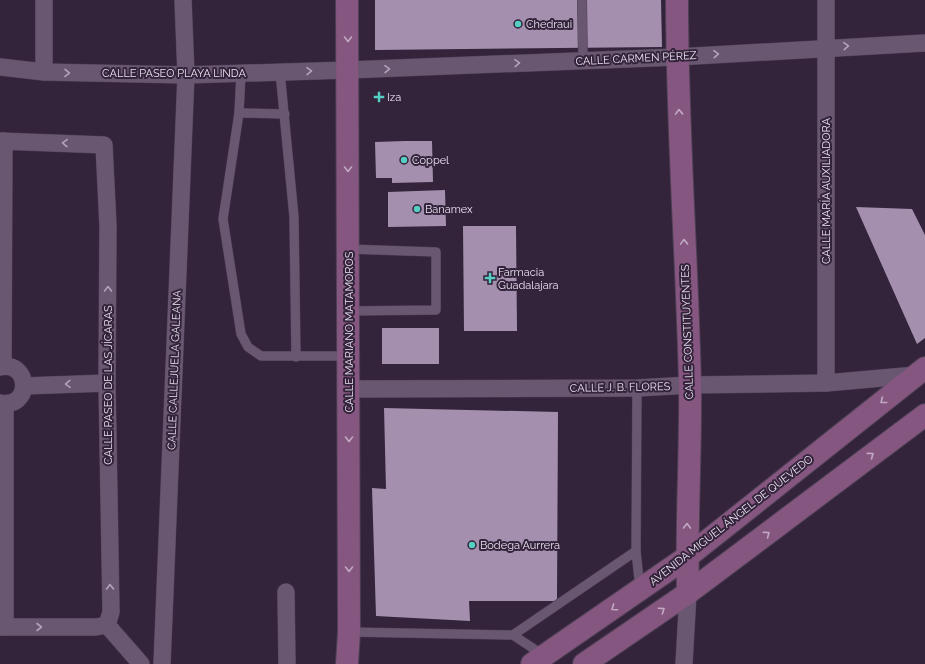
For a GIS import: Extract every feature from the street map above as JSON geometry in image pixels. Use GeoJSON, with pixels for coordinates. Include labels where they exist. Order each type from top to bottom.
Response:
{"type":"FeatureCollection","features":[{"type":"Feature","properties":{"kind":"street"},"geometry":{"type":"LineString","coordinates":[[44,0],[44,72]]}},
{"type":"Feature","properties":{"kind":"street","name":"CALLE CALLEJUELA GALEANA"},"geometry":{"type":"LineString","coordinates":[[162,664],[186,75],[183,0]]}},
{"type":"Feature","properties":{"kind":"street","name":"CALLE MARIANO MATAMOROS"},"geometry":{"type":"LineString","coordinates":[[347,0],[349,389],[349,632],[347,664]]}},
{"type":"Feature","properties":{"kind":"street","name":"CALLE CONSTITUYENTES"},"geometry":{"type":"LineString","coordinates":[[677,0],[677,57],[690,385],[687,557],[688,593],[684,664]]}},
{"type":"Feature","properties":{"kind":"street","name":"CALLE MARÍA AUXILIADORA"},"geometry":{"type":"LineString","coordinates":[[826,0],[826,383]]}},
{"type":"Feature","properties":{"kind":"street","name":"CALLE CARMEN PÉREZ"},"geometry":{"type":"LineString","coordinates":[[348,70],[677,57],[925,43]]}},
{"type":"Feature","properties":{"kind":"street","name":"CALLE PASEO PLAYA LINDA"},"geometry":{"type":"LineString","coordinates":[[0,67],[44,72],[186,75],[348,70]]}},
{"type":"Feature","properties":{"kind":"street"},"geometry":{"type":"LineString","coordinates":[[2,141],[2,367],[10,367],[16,370],[20,374],[24,386],[23,392],[16,401],[2,404],[3,627],[96,627],[107,625],[141,664]]}},
{"type":"Feature","properties":{"kind":"street","name":"CALLE PASEO DE LAS JÍCARAS"},"geometry":{"type":"LineString","coordinates":[[2,141],[104,145],[108,226],[107,383],[111,612],[107,625]]}},
{"type":"Feature","properties":{"kind":"street","name":"CALLE J. B. FLORES"},"geometry":{"type":"LineString","coordinates":[[349,389],[637,388],[690,385],[826,383],[920,372]]}},
{"type":"Feature","properties":{"kind":"street","name":"AVENIDA MIGUEL ÁNGEL DE QUEVEDO"},"geometry":{"type":"LineString","coordinates":[[538,660],[687,557],[920,372]]}},
{"type":"Feature","properties":{"kind":"street"},"geometry":{"type":"LineString","coordinates":[[24,386],[107,383]]}},
{"type":"Feature","properties":{"kind":"street"},"geometry":{"type":"LineString","coordinates":[[584,664],[688,593],[925,415]]}},
{"type":"Feature","properties":{"kind":"street"},"geometry":{"type":"LineString","coordinates":[[286,592],[287,664]]}},
{"type":"Feature","properties":{"kind":"lane"},"geometry":{"type":"LineString","coordinates":[[582,0],[583,60]]}},
{"type":"Feature","properties":{"kind":"lane"},"geometry":{"type":"LineString","coordinates":[[280,72],[294,217],[296,357]]}},
{"type":"Feature","properties":{"kind":"lane"},"geometry":{"type":"LineString","coordinates":[[241,74],[239,113],[223,219],[241,334],[248,347],[261,356],[348,356]]}},
{"type":"Feature","properties":{"kind":"lane"},"geometry":{"type":"LineString","coordinates":[[239,113],[285,114]]}},
{"type":"Feature","properties":{"kind":"lane"},"geometry":{"type":"LineString","coordinates":[[348,249],[436,252],[436,310],[348,311]]}},
{"type":"Feature","properties":{"kind":"lane"},"geometry":{"type":"LineString","coordinates":[[637,388],[636,551],[640,590]]}},
{"type":"Feature","properties":{"kind":"lane"},"geometry":{"type":"LineString","coordinates":[[349,632],[513,634],[636,551]]}},
{"type":"Feature","properties":{"kind":"lane"},"geometry":{"type":"LineString","coordinates":[[513,634],[538,660]]}},
{"type":"Feature","properties":{"kind":"building","name":"Chedraui"},"geometry":{"type":"Polygon","coordinates":[[[375,0],[661,0],[662,47],[375,50],[375,0]]]}},
{"type":"Feature","properties":{"kind":"building","name":"Coppel"},"geometry":{"type":"Polygon","coordinates":[[[432,141],[433,182],[392,183],[392,178],[376,178],[375,142],[432,141]]]}},
{"type":"Feature","properties":{"kind":"building","name":"Banamex"},"geometry":{"type":"Polygon","coordinates":[[[445,190],[446,226],[388,227],[388,192],[445,190]]]}},
{"type":"Feature","properties":{"kind":"building"},"geometry":{"type":"Polygon","coordinates":[[[856,207],[912,209],[925,235],[925,338],[917,344],[856,207]]]}},
{"type":"Feature","properties":{"kind":"building","name":"Farmacia Guadalajara"},"geometry":{"type":"Polygon","coordinates":[[[463,226],[516,226],[517,331],[464,331],[463,226]]]}},
{"type":"Feature","properties":{"kind":"building"},"geometry":{"type":"Polygon","coordinates":[[[382,328],[439,328],[439,364],[382,364],[382,328]]]}},
{"type":"Feature","properties":{"kind":"building","name":"Bodega Aurrera"},"geometry":{"type":"Polygon","coordinates":[[[384,408],[558,412],[557,601],[469,601],[470,621],[376,616],[372,488],[386,489],[384,408]]]}},
{"type":"Feature","properties":{"kind":"place","name":"Chedraui"},"geometry":{"type":"Point","coordinates":[518,24]}},
{"type":"Feature","properties":{"kind":"place","name":"Iza"},"geometry":{"type":"Point","coordinates":[379,97]}},
{"type":"Feature","properties":{"kind":"place","name":"Coppel"},"geometry":{"type":"Point","coordinates":[404,160]}},
{"type":"Feature","properties":{"kind":"place","name":"Banamex"},"geometry":{"type":"Point","coordinates":[417,209]}},
{"type":"Feature","properties":{"kind":"place","name":"Farmacia Guadalajara"},"geometry":{"type":"Point","coordinates":[490,278]}},
{"type":"Feature","properties":{"kind":"place","name":"Bodega Aurrera"},"geometry":{"type":"Point","coordinates":[472,545]}}]}
